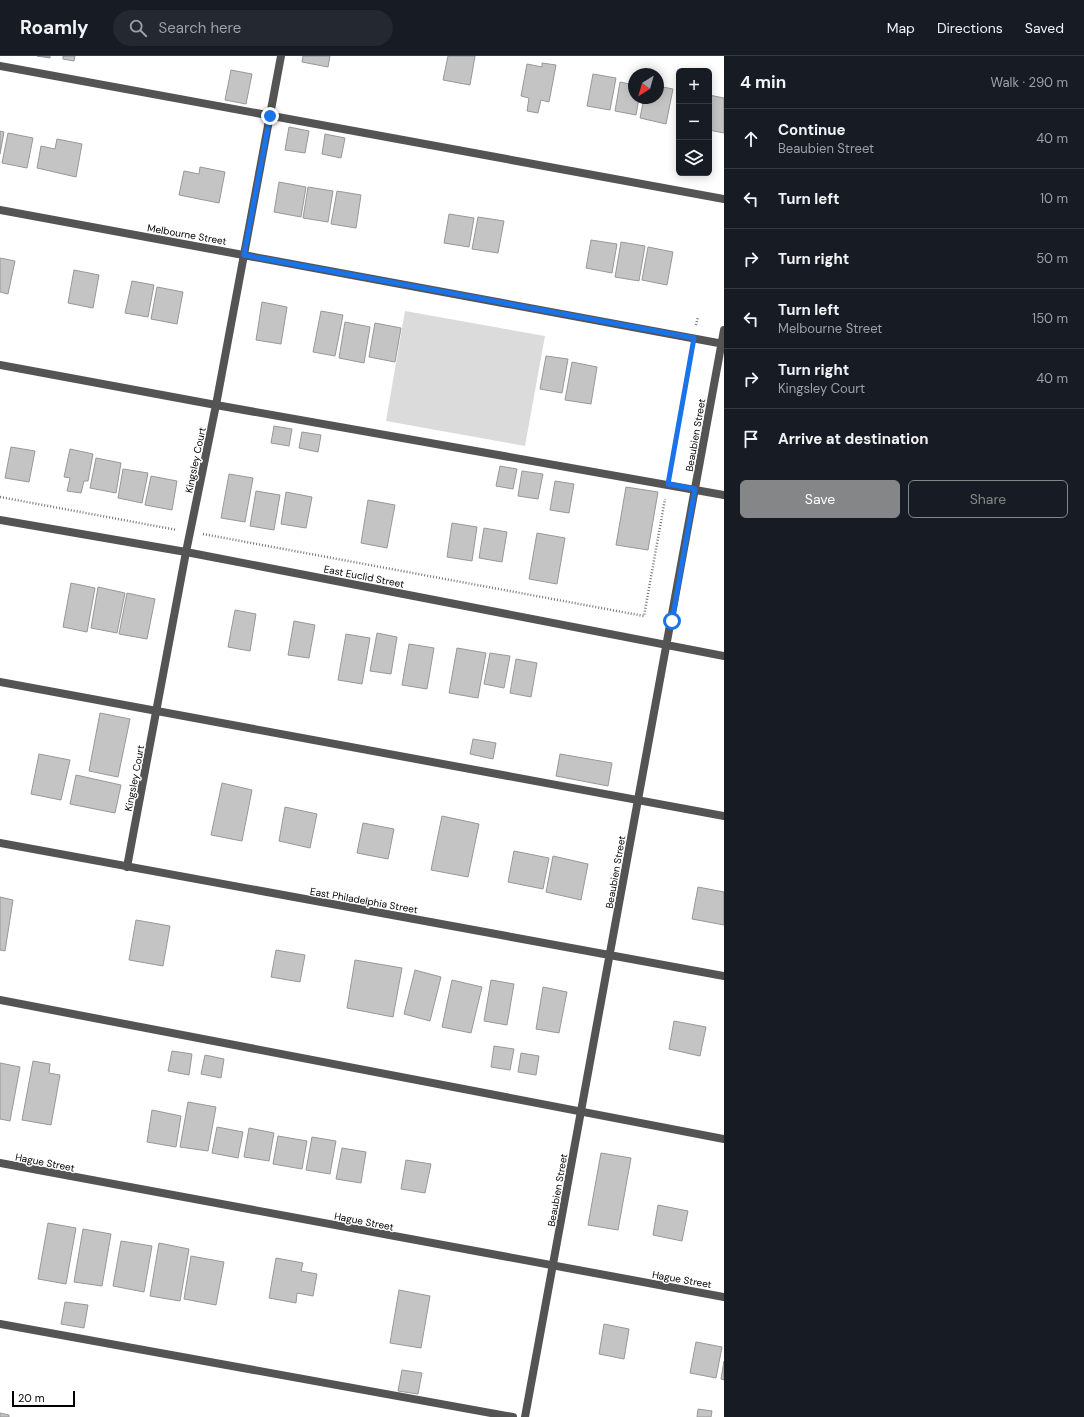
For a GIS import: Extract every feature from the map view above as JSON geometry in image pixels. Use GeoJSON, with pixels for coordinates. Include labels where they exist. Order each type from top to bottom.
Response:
{"type":"FeatureCollection","features":[{"type":"Feature","properties":{"kind":"street","name":"Kingsley Court"},"geometry":{"type":"LineString","coordinates":[[127,867],[186,552],[216,405],[281,56]]}},
{"type":"Feature","properties":{"kind":"street"},"geometry":{"type":"LineString","coordinates":[[0,66],[724,199]]}},
{"type":"Feature","properties":{"kind":"street","name":"Melbourne Street"},"geometry":{"type":"LineString","coordinates":[[0,210],[723,343]]}},
{"type":"Feature","properties":{"kind":"street","name":"Beaubien Street"},"geometry":{"type":"LineString","coordinates":[[525,1417],[723,343],[724,330]]}},
{"type":"Feature","properties":{"kind":"street"},"geometry":{"type":"LineString","coordinates":[[0,365],[216,405],[724,494]]}},
{"type":"Feature","properties":{"kind":"street","name":"East Euclid Street"},"geometry":{"type":"LineString","coordinates":[[0,520],[186,552],[724,656]]}},
{"type":"Feature","properties":{"kind":"street"},"geometry":{"type":"LineString","coordinates":[[0,682],[724,816]]}},
{"type":"Feature","properties":{"kind":"street","name":"East Philadelphia Street"},"geometry":{"type":"LineString","coordinates":[[0,843],[724,976]]}},
{"type":"Feature","properties":{"kind":"street"},"geometry":{"type":"LineString","coordinates":[[0,1000],[724,1139]]}},
{"type":"Feature","properties":{"kind":"street","name":"Hague Street"},"geometry":{"type":"LineString","coordinates":[[0,1163],[724,1297]]}},
{"type":"Feature","properties":{"kind":"street"},"geometry":{"type":"LineString","coordinates":[[0,1324],[513,1417]]}},
{"type":"Feature","properties":{"kind":"path"},"geometry":{"type":"LineString","coordinates":[[0,497],[644,616],[698,317]]}},
{"type":"Feature","properties":{"kind":"shaded area"},"geometry":{"type":"Polygon","coordinates":[[[405,311],[545,336],[525,446],[386,421],[405,311]]]}},
{"type":"Feature","properties":{"kind":"building"},"geometry":{"type":"Polygon","coordinates":[[[37,56],[50,56],[50,58],[37,56]]]}},
{"type":"Feature","properties":{"kind":"building"},"geometry":{"type":"Polygon","coordinates":[[[63,56],[75,56],[74,61],[63,59],[63,56]]]}},
{"type":"Feature","properties":{"kind":"building"},"geometry":{"type":"Polygon","coordinates":[[[303,56],[330,56],[328,67],[302,62],[303,56]]]}},
{"type":"Feature","properties":{"kind":"building"},"geometry":{"type":"Polygon","coordinates":[[[448,56],[475,56],[470,85],[443,80],[448,56]]]}},
{"type":"Feature","properties":{"kind":"building"},"geometry":{"type":"Polygon","coordinates":[[[542,63],[556,65],[549,102],[541,100],[538,113],[527,111],[529,98],[521,96],[527,64],[542,67],[542,63]]]}},
{"type":"Feature","properties":{"kind":"building"},"geometry":{"type":"Polygon","coordinates":[[[231,70],[252,74],[246,104],[225,100],[231,70]]]}},
{"type":"Feature","properties":{"kind":"building"},"geometry":{"type":"Polygon","coordinates":[[[593,74],[616,78],[610,110],[587,106],[593,74]]]}},
{"type":"Feature","properties":{"kind":"building"},"geometry":{"type":"Polygon","coordinates":[[[620,82],[628,84],[628,104],[638,104],[636,115],[615,111],[620,82]]]}},
{"type":"Feature","properties":{"kind":"building"},"geometry":{"type":"Polygon","coordinates":[[[664,87],[673,89],[666,124],[640,118],[643,104],[664,104],[664,87]]]}},
{"type":"Feature","properties":{"kind":"building"},"geometry":{"type":"Polygon","coordinates":[[[712,96],[724,98],[724,133],[712,131],[712,96]]]}},
{"type":"Feature","properties":{"kind":"building"},"geometry":{"type":"Polygon","coordinates":[[[289,127],[309,131],[305,153],[285,150],[289,127]]]}},
{"type":"Feature","properties":{"kind":"building"},"geometry":{"type":"Polygon","coordinates":[[[0,131],[4,132],[0,154],[0,131]]]}},
{"type":"Feature","properties":{"kind":"building"},"geometry":{"type":"Polygon","coordinates":[[[8,133],[33,138],[27,168],[2,163],[8,133]]]}},
{"type":"Feature","properties":{"kind":"building"},"geometry":{"type":"Polygon","coordinates":[[[325,134],[345,138],[341,158],[322,154],[325,134]]]}},
{"type":"Feature","properties":{"kind":"building"},"geometry":{"type":"Polygon","coordinates":[[[57,139],[82,144],[76,177],[37,168],[41,146],[55,149],[57,139]]]}},
{"type":"Feature","properties":{"kind":"building"},"geometry":{"type":"Polygon","coordinates":[[[200,167],[225,172],[219,203],[179,195],[184,171],[199,174],[200,167]]]}},
{"type":"Feature","properties":{"kind":"building"},"geometry":{"type":"Polygon","coordinates":[[[279,182],[306,187],[301,217],[274,212],[279,182]]]}},
{"type":"Feature","properties":{"kind":"building"},"geometry":{"type":"Polygon","coordinates":[[[308,187],[333,191],[328,222],[303,218],[308,187]]]}},
{"type":"Feature","properties":{"kind":"building"},"geometry":{"type":"Polygon","coordinates":[[[337,191],[361,195],[356,228],[331,224],[337,191]]]}},
{"type":"Feature","properties":{"kind":"building"},"geometry":{"type":"Polygon","coordinates":[[[449,214],[474,218],[469,247],[444,243],[449,214]]]}},
{"type":"Feature","properties":{"kind":"building"},"geometry":{"type":"Polygon","coordinates":[[[478,217],[504,221],[498,253],[472,249],[478,217]]]}},
{"type":"Feature","properties":{"kind":"building"},"geometry":{"type":"Polygon","coordinates":[[[591,240],[617,244],[612,273],[586,268],[591,240]]]}},
{"type":"Feature","properties":{"kind":"building"},"geometry":{"type":"Polygon","coordinates":[[[621,242],[645,246],[639,281],[615,277],[621,242]]]}},
{"type":"Feature","properties":{"kind":"building"},"geometry":{"type":"Polygon","coordinates":[[[648,247],[673,252],[667,285],[642,280],[648,247]]]}},
{"type":"Feature","properties":{"kind":"building"},"geometry":{"type":"Polygon","coordinates":[[[0,258],[15,261],[8,294],[0,292],[0,258]]]}},
{"type":"Feature","properties":{"kind":"building"},"geometry":{"type":"Polygon","coordinates":[[[74,270],[99,275],[93,308],[68,303],[74,270]]]}},
{"type":"Feature","properties":{"kind":"building"},"geometry":{"type":"Polygon","coordinates":[[[132,281],[154,285],[148,317],[125,313],[132,281]]]}},
{"type":"Feature","properties":{"kind":"building"},"geometry":{"type":"Polygon","coordinates":[[[157,287],[183,292],[177,324],[151,319],[157,287]]]}},
{"type":"Feature","properties":{"kind":"building"},"geometry":{"type":"Polygon","coordinates":[[[262,302],[287,307],[281,344],[256,340],[262,302]]]}},
{"type":"Feature","properties":{"kind":"building"},"geometry":{"type":"Polygon","coordinates":[[[321,311],[343,315],[335,356],[313,352],[321,311]]]}},
{"type":"Feature","properties":{"kind":"building"},"geometry":{"type":"Polygon","coordinates":[[[345,322],[370,327],[364,363],[339,358],[345,322]]]}},
{"type":"Feature","properties":{"kind":"building"},"geometry":{"type":"Polygon","coordinates":[[[375,323],[401,328],[395,362],[369,357],[375,323]]]}},
{"type":"Feature","properties":{"kind":"building"},"geometry":{"type":"Polygon","coordinates":[[[546,356],[568,359],[562,393],[540,389],[546,356]]]}},
{"type":"Feature","properties":{"kind":"building"},"geometry":{"type":"Polygon","coordinates":[[[572,362],[597,367],[591,404],[565,400],[572,362]]]}},
{"type":"Feature","properties":{"kind":"building"},"geometry":{"type":"Polygon","coordinates":[[[274,426],[292,429],[289,446],[271,443],[274,426]]]}},
{"type":"Feature","properties":{"kind":"building"},"geometry":{"type":"Polygon","coordinates":[[[302,432],[321,435],[318,452],[299,448],[302,432]]]}},
{"type":"Feature","properties":{"kind":"building"},"geometry":{"type":"Polygon","coordinates":[[[11,447],[35,451],[29,482],[5,478],[11,447]]]}},
{"type":"Feature","properties":{"kind":"building"},"geometry":{"type":"Polygon","coordinates":[[[70,449],[93,454],[88,481],[84,481],[81,493],[67,491],[70,478],[64,477],[70,449]]]}},
{"type":"Feature","properties":{"kind":"building"},"geometry":{"type":"Polygon","coordinates":[[[96,458],[121,463],[116,493],[90,488],[96,458]]]}},
{"type":"Feature","properties":{"kind":"building"},"geometry":{"type":"Polygon","coordinates":[[[500,466],[517,469],[513,489],[496,486],[500,466]]]}},
{"type":"Feature","properties":{"kind":"building"},"geometry":{"type":"Polygon","coordinates":[[[123,469],[148,473],[142,503],[118,498],[123,469]]]}},
{"type":"Feature","properties":{"kind":"building"},"geometry":{"type":"Polygon","coordinates":[[[522,471],[543,474],[538,499],[518,496],[522,471]]]}},
{"type":"Feature","properties":{"kind":"building"},"geometry":{"type":"Polygon","coordinates":[[[229,474],[253,478],[245,522],[221,518],[229,474]]]}},
{"type":"Feature","properties":{"kind":"building"},"geometry":{"type":"Polygon","coordinates":[[[151,476],[177,481],[172,510],[145,505],[151,476]]]}},
{"type":"Feature","properties":{"kind":"building"},"geometry":{"type":"Polygon","coordinates":[[[555,481],[574,484],[569,513],[550,510],[555,481]]]}},
{"type":"Feature","properties":{"kind":"building"},"geometry":{"type":"Polygon","coordinates":[[[626,487],[658,492],[648,550],[616,545],[626,487]]]}},
{"type":"Feature","properties":{"kind":"building"},"geometry":{"type":"Polygon","coordinates":[[[256,491],[280,495],[274,530],[250,526],[256,491]]]}},
{"type":"Feature","properties":{"kind":"building"},"geometry":{"type":"Polygon","coordinates":[[[286,492],[312,497],[306,528],[281,524],[286,492]]]}},
{"type":"Feature","properties":{"kind":"building"},"geometry":{"type":"Polygon","coordinates":[[[368,500],[395,505],[387,548],[361,543],[368,500]]]}},
{"type":"Feature","properties":{"kind":"building"},"geometry":{"type":"Polygon","coordinates":[[[452,523],[477,527],[472,561],[447,557],[452,523]]]}},
{"type":"Feature","properties":{"kind":"building"},"geometry":{"type":"Polygon","coordinates":[[[484,528],[507,532],[502,562],[479,558],[484,528]]]}},
{"type":"Feature","properties":{"kind":"building"},"geometry":{"type":"Polygon","coordinates":[[[537,533],[565,538],[557,584],[529,579],[537,533]]]}},
{"type":"Feature","properties":{"kind":"building"},"geometry":{"type":"Polygon","coordinates":[[[71,583],[95,588],[87,632],[63,627],[71,583]]]}},
{"type":"Feature","properties":{"kind":"building"},"geometry":{"type":"Polygon","coordinates":[[[98,587],[125,593],[117,633],[91,628],[98,587]]]}},
{"type":"Feature","properties":{"kind":"building"},"geometry":{"type":"Polygon","coordinates":[[[127,593],[155,599],[147,639],[119,634],[127,593]]]}},
{"type":"Feature","properties":{"kind":"building"},"geometry":{"type":"Polygon","coordinates":[[[235,610],[256,614],[250,651],[228,647],[235,610]]]}},
{"type":"Feature","properties":{"kind":"building"},"geometry":{"type":"Polygon","coordinates":[[[294,621],[315,625],[309,658],[288,655],[294,621]]]}},
{"type":"Feature","properties":{"kind":"building"},"geometry":{"type":"Polygon","coordinates":[[[377,633],[397,637],[391,674],[370,671],[377,633]]]}},
{"type":"Feature","properties":{"kind":"building"},"geometry":{"type":"Polygon","coordinates":[[[346,634],[370,638],[362,684],[338,680],[346,634]]]}},
{"type":"Feature","properties":{"kind":"building"},"geometry":{"type":"Polygon","coordinates":[[[409,644],[434,648],[427,689],[402,685],[409,644]]]}},
{"type":"Feature","properties":{"kind":"building"},"geometry":{"type":"Polygon","coordinates":[[[457,648],[486,653],[478,698],[449,693],[457,648]]]}},
{"type":"Feature","properties":{"kind":"building"},"geometry":{"type":"Polygon","coordinates":[[[490,653],[510,656],[504,688],[484,684],[490,653]]]}},
{"type":"Feature","properties":{"kind":"building"},"geometry":{"type":"Polygon","coordinates":[[[516,659],[537,663],[531,697],[510,693],[516,659]]]}},
{"type":"Feature","properties":{"kind":"building"},"geometry":{"type":"Polygon","coordinates":[[[100,713],[130,719],[118,777],[89,771],[100,713]]]}},
{"type":"Feature","properties":{"kind":"building"},"geometry":{"type":"Polygon","coordinates":[[[473,739],[496,743],[493,759],[470,754],[473,739]]]}},
{"type":"Feature","properties":{"kind":"building"},"geometry":{"type":"Polygon","coordinates":[[[39,754],[70,760],[61,800],[31,794],[39,754]]]}},
{"type":"Feature","properties":{"kind":"building"},"geometry":{"type":"Polygon","coordinates":[[[560,754],[612,763],[608,786],[556,776],[560,754]]]}},
{"type":"Feature","properties":{"kind":"building"},"geometry":{"type":"Polygon","coordinates":[[[76,775],[121,785],[115,813],[70,804],[76,775]]]}},
{"type":"Feature","properties":{"kind":"building"},"geometry":{"type":"Polygon","coordinates":[[[222,783],[252,790],[242,841],[211,835],[222,783]]]}},
{"type":"Feature","properties":{"kind":"building"},"geometry":{"type":"Polygon","coordinates":[[[285,807],[317,814],[310,848],[279,841],[285,807]]]}},
{"type":"Feature","properties":{"kind":"building"},"geometry":{"type":"Polygon","coordinates":[[[442,816],[479,824],[468,877],[431,870],[442,816]]]}},
{"type":"Feature","properties":{"kind":"building"},"geometry":{"type":"Polygon","coordinates":[[[363,823],[394,829],[388,859],[357,853],[363,823]]]}},
{"type":"Feature","properties":{"kind":"building"},"geometry":{"type":"Polygon","coordinates":[[[514,851],[549,858],[543,889],[508,882],[514,851]]]}},
{"type":"Feature","properties":{"kind":"building"},"geometry":{"type":"Polygon","coordinates":[[[553,856],[588,864],[581,900],[546,892],[553,856]]]}},
{"type":"Feature","properties":{"kind":"building"},"geometry":{"type":"Polygon","coordinates":[[[698,887],[724,892],[724,925],[692,919],[698,887]]]}},
{"type":"Feature","properties":{"kind":"building"},"geometry":{"type":"Polygon","coordinates":[[[0,897],[13,900],[5,951],[0,950],[0,897]]]}},
{"type":"Feature","properties":{"kind":"building"},"geometry":{"type":"Polygon","coordinates":[[[136,920],[170,926],[163,966],[129,960],[136,920]]]}},
{"type":"Feature","properties":{"kind":"building"},"geometry":{"type":"Polygon","coordinates":[[[276,950],[305,955],[300,982],[271,977],[276,950]]]}},
{"type":"Feature","properties":{"kind":"building"},"geometry":{"type":"Polygon","coordinates":[[[355,960],[402,968],[393,1017],[347,1008],[355,960]]]}},
{"type":"Feature","properties":{"kind":"building"},"geometry":{"type":"Polygon","coordinates":[[[415,970],[441,977],[430,1021],[404,1014],[415,970]]]}},
{"type":"Feature","properties":{"kind":"building"},"geometry":{"type":"Polygon","coordinates":[[[452,980],[482,987],[471,1033],[442,1027],[452,980]]]}},
{"type":"Feature","properties":{"kind":"building"},"geometry":{"type":"Polygon","coordinates":[[[491,980],[514,984],[507,1025],[484,1021],[491,980]]]}},
{"type":"Feature","properties":{"kind":"building"},"geometry":{"type":"Polygon","coordinates":[[[543,987],[567,992],[559,1033],[536,1029],[543,987]]]}},
{"type":"Feature","properties":{"kind":"building"},"geometry":{"type":"Polygon","coordinates":[[[674,1021],[706,1027],[700,1056],[669,1049],[674,1021]]]}},
{"type":"Feature","properties":{"kind":"building"},"geometry":{"type":"Polygon","coordinates":[[[494,1046],[514,1049],[510,1070],[491,1067],[494,1046]]]}},
{"type":"Feature","properties":{"kind":"building"},"geometry":{"type":"Polygon","coordinates":[[[172,1051],[192,1054],[189,1075],[168,1071],[172,1051]]]}},
{"type":"Feature","properties":{"kind":"building"},"geometry":{"type":"Polygon","coordinates":[[[521,1053],[539,1056],[536,1075],[518,1072],[521,1053]]]}},
{"type":"Feature","properties":{"kind":"building"},"geometry":{"type":"Polygon","coordinates":[[[205,1055],[224,1059],[221,1078],[201,1074],[205,1055]]]}},
{"type":"Feature","properties":{"kind":"building"},"geometry":{"type":"Polygon","coordinates":[[[33,1061],[50,1064],[49,1073],[60,1075],[51,1125],[22,1120],[33,1061]]]}},
{"type":"Feature","properties":{"kind":"building"},"geometry":{"type":"Polygon","coordinates":[[[0,1063],[20,1067],[10,1121],[0,1119],[0,1063]]]}},
{"type":"Feature","properties":{"kind":"building"},"geometry":{"type":"Polygon","coordinates":[[[188,1102],[216,1107],[208,1151],[180,1147],[188,1102]]]}},
{"type":"Feature","properties":{"kind":"building"},"geometry":{"type":"Polygon","coordinates":[[[152,1110],[181,1116],[176,1147],[147,1142],[152,1110]]]}},
{"type":"Feature","properties":{"kind":"building"},"geometry":{"type":"Polygon","coordinates":[[[217,1127],[243,1132],[238,1158],[212,1153],[217,1127]]]}},
{"type":"Feature","properties":{"kind":"building"},"geometry":{"type":"Polygon","coordinates":[[[249,1128],[274,1133],[269,1161],[244,1157],[249,1128]]]}},
{"type":"Feature","properties":{"kind":"building"},"geometry":{"type":"Polygon","coordinates":[[[278,1136],[307,1141],[302,1169],[273,1164],[278,1136]]]}},
{"type":"Feature","properties":{"kind":"building"},"geometry":{"type":"Polygon","coordinates":[[[312,1137],[336,1141],[330,1174],[306,1170],[312,1137]]]}},
{"type":"Feature","properties":{"kind":"building"},"geometry":{"type":"Polygon","coordinates":[[[342,1148],[366,1152],[361,1183],[336,1179],[342,1148]]]}},
{"type":"Feature","properties":{"kind":"building"},"geometry":{"type":"Polygon","coordinates":[[[601,1153],[631,1158],[618,1230],[588,1225],[601,1153]]]}},
{"type":"Feature","properties":{"kind":"building"},"geometry":{"type":"Polygon","coordinates":[[[406,1160],[431,1164],[425,1193],[401,1189],[406,1160]]]}},
{"type":"Feature","properties":{"kind":"building"},"geometry":{"type":"Polygon","coordinates":[[[658,1205],[688,1211],[682,1241],[653,1235],[658,1205]]]}},
{"type":"Feature","properties":{"kind":"building"},"geometry":{"type":"Polygon","coordinates":[[[48,1223],[76,1228],[66,1284],[38,1279],[48,1223]]]}},
{"type":"Feature","properties":{"kind":"building"},"geometry":{"type":"Polygon","coordinates":[[[83,1229],[111,1234],[102,1286],[74,1282],[83,1229]]]}},
{"type":"Feature","properties":{"kind":"building"},"geometry":{"type":"Polygon","coordinates":[[[121,1241],[152,1246],[144,1292],[113,1286],[121,1241]]]}},
{"type":"Feature","properties":{"kind":"building"},"geometry":{"type":"Polygon","coordinates":[[[159,1243],[189,1249],[180,1301],[150,1296],[159,1243]]]}},
{"type":"Feature","properties":{"kind":"building"},"geometry":{"type":"Polygon","coordinates":[[[191,1256],[224,1262],[216,1305],[184,1299],[191,1256]]]}},
{"type":"Feature","properties":{"kind":"building"},"geometry":{"type":"Polygon","coordinates":[[[276,1258],[303,1263],[301,1271],[317,1274],[313,1296],[297,1293],[296,1303],[269,1298],[276,1258]]]}},
{"type":"Feature","properties":{"kind":"building"},"geometry":{"type":"Polygon","coordinates":[[[399,1290],[430,1296],[421,1348],[390,1343],[399,1290]]]}},
{"type":"Feature","properties":{"kind":"building"},"geometry":{"type":"Polygon","coordinates":[[[65,1302],[88,1305],[84,1328],[61,1324],[65,1302]]]}},
{"type":"Feature","properties":{"kind":"building"},"geometry":{"type":"Polygon","coordinates":[[[604,1324],[629,1329],[624,1359],[599,1354],[604,1324]]]}},
{"type":"Feature","properties":{"kind":"building"},"geometry":{"type":"Polygon","coordinates":[[[696,1342],[722,1347],[716,1378],[690,1373],[696,1342]]]}},
{"type":"Feature","properties":{"kind":"building"},"geometry":{"type":"Polygon","coordinates":[[[724,1361],[724,1380],[721,1379],[724,1361]]]}},
{"type":"Feature","properties":{"kind":"building"},"geometry":{"type":"Polygon","coordinates":[[[402,1370],[422,1373],[418,1394],[398,1391],[402,1370]]]}},
{"type":"Feature","properties":{"kind":"building"},"geometry":{"type":"Polygon","coordinates":[[[698,1409],[712,1411],[711,1417],[697,1417],[698,1409]]]}},
{"type":"Feature","properties":{"kind":"building"},"geometry":{"type":"Polygon","coordinates":[[[0,1413],[9,1415],[9,1417],[0,1417],[0,1413]]]}},
{"type":"Feature","properties":{"kind":"route"},"geometry":{"type":"LineString","coordinates":[[270,116],[244,255],[694,338],[668,484],[695,489],[672,621]]}}]}
